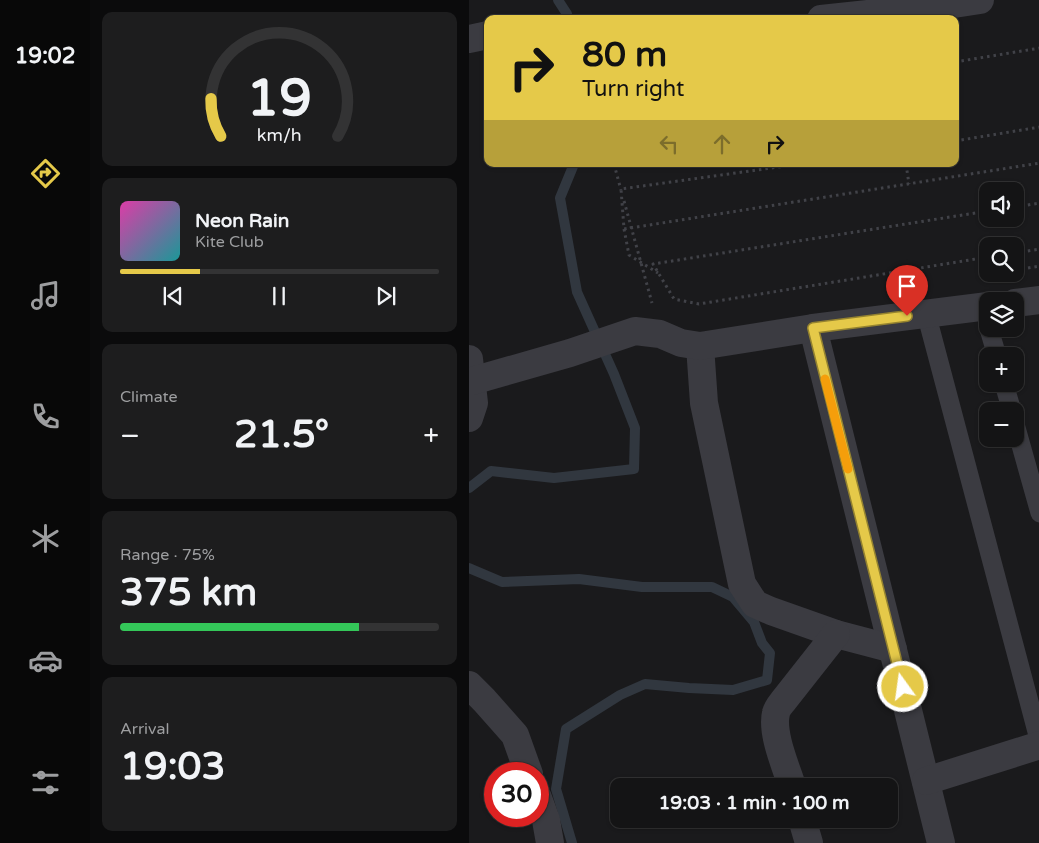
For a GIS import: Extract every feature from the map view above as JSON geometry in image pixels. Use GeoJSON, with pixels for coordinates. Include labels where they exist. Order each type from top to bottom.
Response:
{"type":"FeatureCollection","features":[{"type":"Feature","properties":{"kind":"street"},"geometry":{"type":"LineString","coordinates":[[858,15],[981,0]]}},
{"type":"Feature","properties":{"kind":"street"},"geometry":{"type":"LineString","coordinates":[[469,38],[484,36]]}},
{"type":"Feature","properties":{"kind":"street"},"geometry":{"type":"LineString","coordinates":[[1024,302],[1039,300]]}},
{"type":"Feature","properties":{"kind":"street"},"geometry":{"type":"LineString","coordinates":[[469,418],[474,403],[471,370],[570,353],[648,333],[681,343],[700,346],[813,328],[927,314],[979,316]]}},
{"type":"Feature","properties":{"kind":"street"},"geometry":{"type":"LineString","coordinates":[[813,328],[941,843]]}},
{"type":"Feature","properties":{"kind":"street"},"geometry":{"type":"LineString","coordinates":[[700,346],[704,403],[742,584],[755,604],[771,611],[836,634],[893,650]]}},
{"type":"Feature","properties":{"kind":"street"},"geometry":{"type":"LineString","coordinates":[[790,778],[776,733],[776,711],[836,634]]}},
{"type":"Feature","properties":{"kind":"street"},"geometry":{"type":"LineString","coordinates":[[469,685],[515,735],[525,762]]}},
{"type":"Feature","properties":{"kind":"street"},"geometry":{"type":"LineString","coordinates":[[926,780],[1039,744]]}},
{"type":"Feature","properties":{"kind":"street"},"geometry":{"type":"LineString","coordinates":[[547,827],[550,843]]}},
{"type":"Feature","properties":{"kind":"street"},"geometry":{"type":"LineString","coordinates":[[804,828],[809,843]]}},
{"type":"Feature","properties":{"kind":"lane"},"geometry":{"type":"LineString","coordinates":[[927,314],[1039,744]]}},
{"type":"Feature","properties":{"kind":"lane"},"geometry":{"type":"LineString","coordinates":[[1021,447],[1039,513]]}},
{"type":"Feature","properties":{"kind":"path"},"geometry":{"type":"LineString","coordinates":[[959,61],[1039,48]]}},
{"type":"Feature","properties":{"kind":"path"},"geometry":{"type":"LineString","coordinates":[[959,140],[1039,127]]}},
{"type":"Feature","properties":{"kind":"path"},"geometry":{"type":"LineString","coordinates":[[624,230],[1039,163]]}},
{"type":"Feature","properties":{"kind":"path"},"geometry":{"type":"LineString","coordinates":[[615,167],[648,333]]}},
{"type":"Feature","properties":{"kind":"path"},"geometry":{"type":"LineString","coordinates":[[659,273],[629,255],[624,230],[621,189],[779,167]]}},
{"type":"Feature","properties":{"kind":"path"},"geometry":{"type":"LineString","coordinates":[[906,167],[909,184]]}},
{"type":"Feature","properties":{"kind":"path"},"geometry":{"type":"LineString","coordinates":[[1024,206],[1039,203]]}},
{"type":"Feature","properties":{"kind":"path"},"geometry":{"type":"LineString","coordinates":[[979,212],[653,264],[675,299],[699,304],[979,258]]}},
{"type":"Feature","properties":{"kind":"path"},"geometry":{"type":"LineString","coordinates":[[1024,251],[1039,249]]}},
{"type":"Feature","properties":{"kind":"waterway"},"geometry":{"type":"LineString","coordinates":[[558,0],[567,15]]}},
{"type":"Feature","properties":{"kind":"waterway"},"geometry":{"type":"LineString","coordinates":[[469,488],[491,471],[554,478],[634,469],[635,428],[614,374],[577,292],[560,198],[573,167]]}},
{"type":"Feature","properties":{"kind":"waterway"},"geometry":{"type":"LineString","coordinates":[[469,568],[502,582],[579,579],[642,587],[712,587],[733,597],[754,622],[762,643],[770,653],[767,680],[733,690],[645,684],[620,695],[566,729],[556,789],[572,843]]}},
{"type":"Feature","properties":{"kind":"slow traffic"},"geometry":{"type":"LineString","coordinates":[[825,379],[848,469]]}},
{"type":"Feature","properties":{"kind":"route"},"geometry":{"type":"LineString","coordinates":[[903,687],[813,328],[907,316]]}}]}
